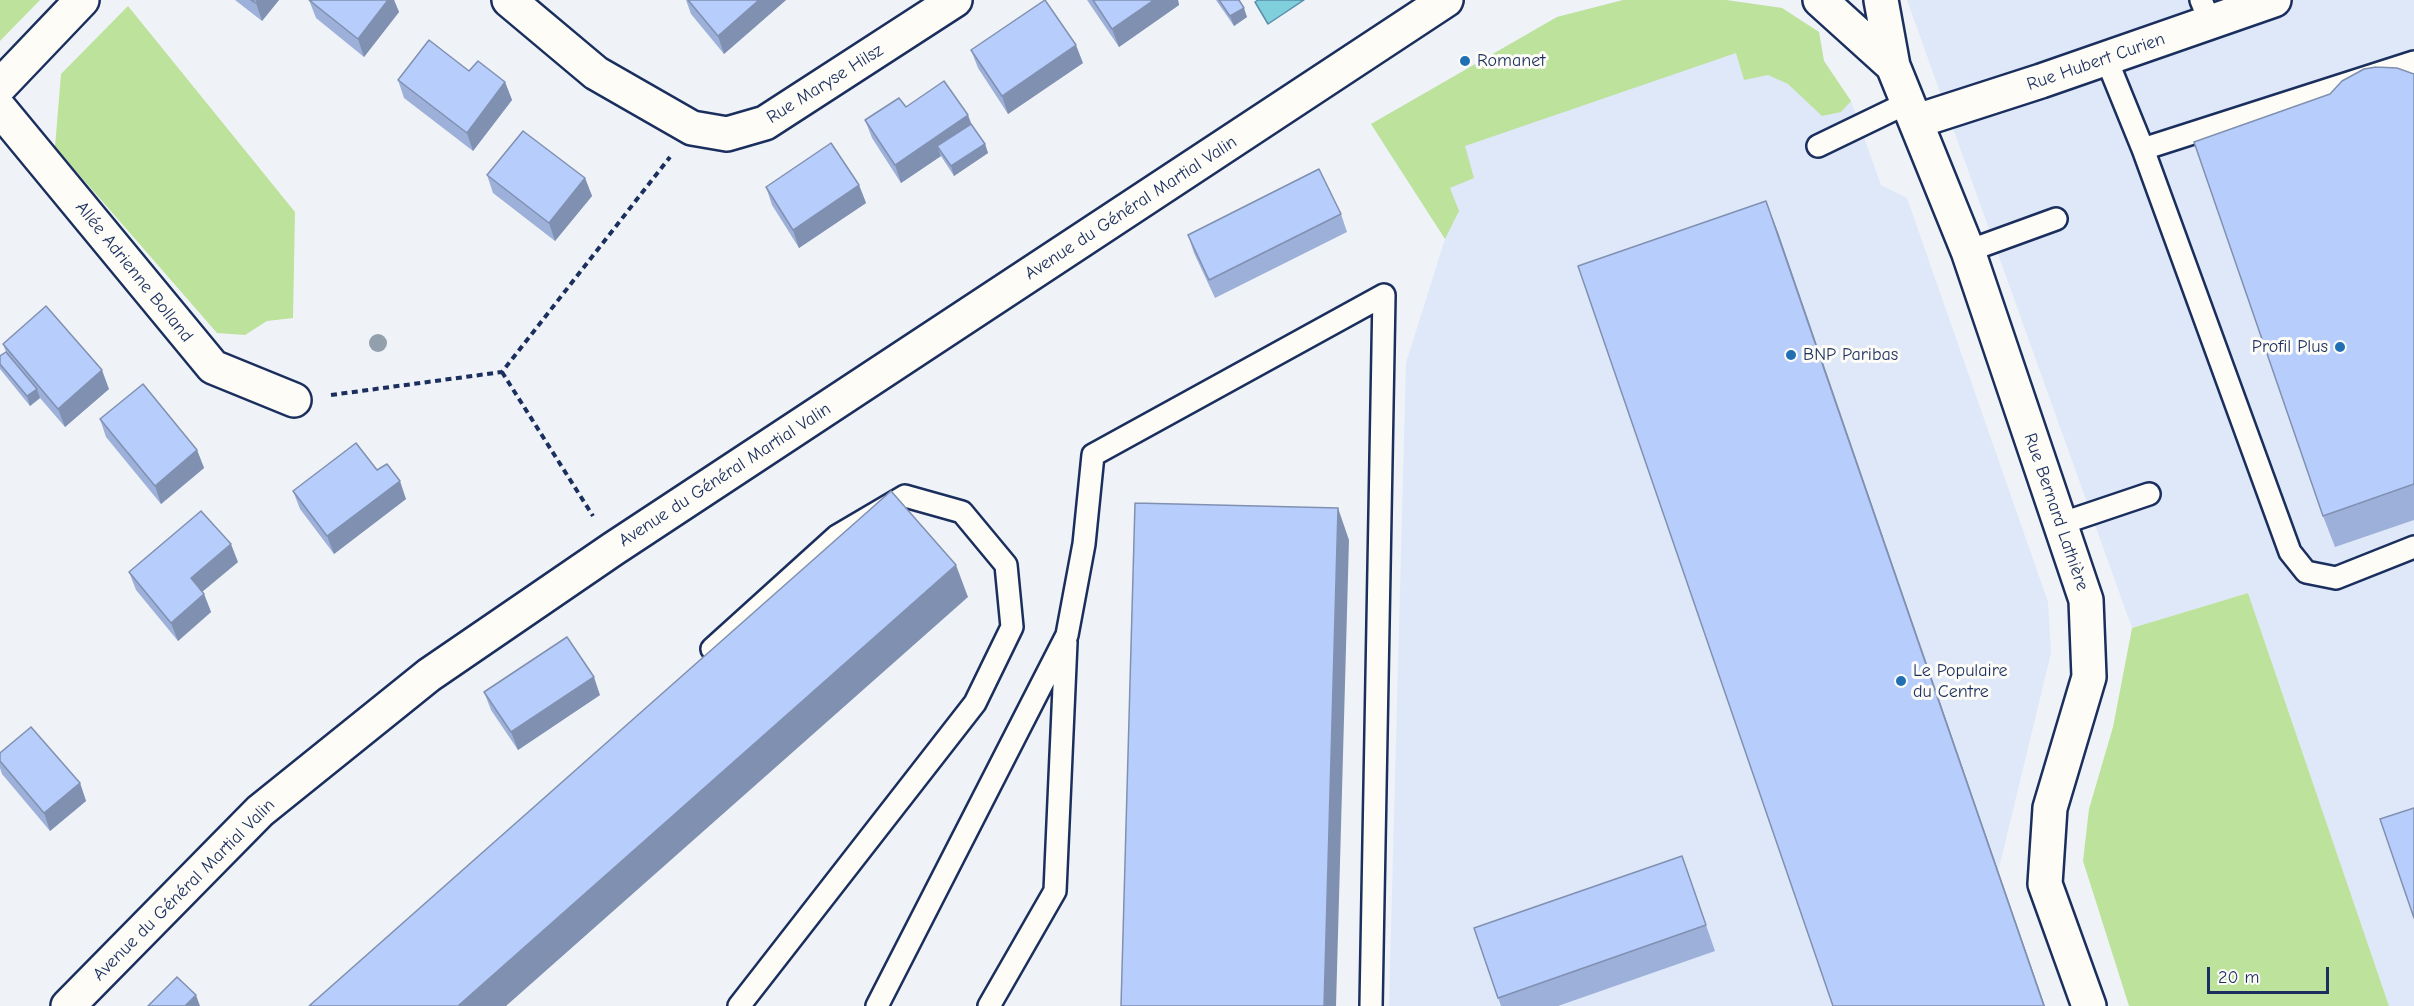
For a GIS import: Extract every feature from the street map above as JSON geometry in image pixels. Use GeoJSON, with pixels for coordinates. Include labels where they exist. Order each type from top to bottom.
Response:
{"type":"FeatureCollection","features":[{"type":"Feature","properties":{"kind":"street"},"geometry":{"type":"LineString","coordinates":[[0,86],[82,0]]}},
{"type":"Feature","properties":{"kind":"street","name":"Rue Maryse Hilsz"},"geometry":{"type":"LineString","coordinates":[[509,0],[596,74],[692,128],[727,134],[765,123],[955,0]]}},
{"type":"Feature","properties":{"kind":"street","name":"Avenue du Général Martial Valin"},"geometry":{"type":"LineString","coordinates":[[68,1006],[260,811],[429,675],[613,549],[1440,5],[1467,0]]}},
{"type":"Feature","properties":{"kind":"street","name":"Rue Bernard Lathière"},"geometry":{"type":"LineString","coordinates":[[1820,0],[1893,66]]}},
{"type":"Feature","properties":{"kind":"street","name":"Rue Bernard Lathière"},"geometry":{"type":"LineString","coordinates":[[1881,0],[1893,66],[1968,251],[2086,600],[2090,677],[2050,808],[2045,884],[2089,1006]]}},
{"type":"Feature","properties":{"kind":"street","name":"Rue Hubert Curien"},"geometry":{"type":"LineString","coordinates":[[1912,112],[2106,58],[2206,11],[2274,0]]}},
{"type":"Feature","properties":{"kind":"street","name":"Allée Adrienne Bolland"},"geometry":{"type":"LineString","coordinates":[[0,109],[213,367],[294,400]]}},
{"type":"Feature","properties":{"kind":"lane"},"geometry":{"type":"LineString","coordinates":[[2106,58],[2143,149],[2290,552],[2306,572],[2336,578],[2414,547]]}},
{"type":"Feature","properties":{"kind":"lane"},"geometry":{"type":"LineString","coordinates":[[2143,149],[2414,63]]}},
{"type":"Feature","properties":{"kind":"lane"},"geometry":{"type":"LineString","coordinates":[[1818,146],[1912,112]]}},
{"type":"Feature","properties":{"kind":"lane"},"geometry":{"type":"LineString","coordinates":[[1968,251],[2056,219]]}},
{"type":"Feature","properties":{"kind":"lane"},"geometry":{"type":"LineString","coordinates":[[989,1006],[1055,891],[1066,636],[1084,544],[1093,455],[1384,295],[1371,1006]]}},
{"type":"Feature","properties":{"kind":"lane"},"geometry":{"type":"LineString","coordinates":[[2060,524],[2149,494]]}},
{"type":"Feature","properties":{"kind":"lane"},"geometry":{"type":"LineString","coordinates":[[696,664],[837,536],[906,496],[962,512],[1006,565],[1012,627],[975,703],[739,1006]]}},
{"type":"Feature","properties":{"kind":"lane"},"geometry":{"type":"LineString","coordinates":[[877,1006],[1066,636]]}},
{"type":"Feature","properties":{"kind":"path"},"geometry":{"type":"LineString","coordinates":[[294,400],[502,372],[692,128]]}},
{"type":"Feature","properties":{"kind":"path"},"geometry":{"type":"LineString","coordinates":[[502,372],[613,549]]}},
{"type":"Feature","properties":{"kind":"shaded area"},"geometry":{"type":"Polygon","coordinates":[[[1623,0],[1726,0],[1782,8],[1819,32],[1824,61],[1851,101],[1881,185],[1907,198],[2048,602],[2051,653],[1998,872],[2045,1006],[1389,1006],[1406,363],[1445,239],[1371,124],[1557,17],[1623,0]]]}},
{"type":"Feature","properties":{"kind":"shaded area"},"geometry":{"type":"Polygon","coordinates":[[[1907,0],[2414,0],[2414,1006],[2389,1006],[2248,593],[2132,628],[1907,0]]]}},
{"type":"Feature","properties":{"kind":"green space"},"geometry":{"type":"Polygon","coordinates":[[[0,0],[40,0],[0,41],[0,0]]]}},
{"type":"Feature","properties":{"kind":"green space"},"geometry":{"type":"Polygon","coordinates":[[[1623,0],[1726,0],[1782,8],[1819,32],[1824,61],[1851,101],[1841,112],[1822,116],[1788,84],[1768,75],[1744,80],[1736,53],[1465,146],[1474,178],[1450,188],[1459,211],[1445,239],[1371,124],[1557,17],[1623,0]]]}},
{"type":"Feature","properties":{"kind":"green space"},"geometry":{"type":"Polygon","coordinates":[[[128,6],[295,212],[293,318],[267,321],[245,335],[217,333],[55,147],[61,74],[128,6]]]}},
{"type":"Feature","properties":{"kind":"green space"},"geometry":{"type":"Polygon","coordinates":[[[2248,593],[2389,1006],[2129,1006],[2083,861],[2089,809],[2113,727],[2132,628],[2248,593]]]}},
{"type":"Feature","properties":{"kind":"water"},"geometry":{"type":"Polygon","coordinates":[[[1258,0],[1304,0],[1268,24],[1255,2],[1258,0]]]}},
{"type":"Feature","properties":{"kind":"building"},"geometry":{"type":"Polygon","coordinates":[[[309,0],[388,0],[358,39],[309,0]]]}},
{"type":"Feature","properties":{"kind":"building"},"geometry":{"type":"Polygon","coordinates":[[[688,0],[759,0],[718,36],[688,0]]]}},
{"type":"Feature","properties":{"kind":"building"},"geometry":{"type":"Polygon","coordinates":[[[1045,0],[1076,45],[1002,96],[971,50],[1045,0]]]}},
{"type":"Feature","properties":{"kind":"building"},"geometry":{"type":"Polygon","coordinates":[[[1093,0],[1154,0],[1112,29],[1093,0]]]}},
{"type":"Feature","properties":{"kind":"building"},"geometry":{"type":"Polygon","coordinates":[[[1219,0],[1239,0],[1244,8],[1230,16],[1219,0]]]}},
{"type":"Feature","properties":{"kind":"building"},"geometry":{"type":"Polygon","coordinates":[[[429,40],[469,71],[478,61],[505,82],[467,133],[398,80],[429,40]]]}},
{"type":"Feature","properties":{"kind":"building","name":"Profil Plus"},"geometry":{"type":"Polygon","coordinates":[[[2397,68],[2414,74],[2414,484],[2323,516],[2194,142],[2330,94],[2342,81],[2364,69],[2397,68]]]}},
{"type":"Feature","properties":{"kind":"building"},"geometry":{"type":"Polygon","coordinates":[[[944,81],[968,115],[895,165],[865,120],[899,98],[906,107],[944,81]]]}},
{"type":"Feature","properties":{"kind":"building"},"geometry":{"type":"Polygon","coordinates":[[[971,124],[985,144],[951,166],[937,146],[971,124]]]}},
{"type":"Feature","properties":{"kind":"building"},"geometry":{"type":"Polygon","coordinates":[[[523,131],[585,178],[549,223],[487,175],[523,131]]]}},
{"type":"Feature","properties":{"kind":"building"},"geometry":{"type":"Polygon","coordinates":[[[831,143],[859,185],[793,230],[766,187],[831,143]]]}},
{"type":"Feature","properties":{"kind":"building"},"geometry":{"type":"Polygon","coordinates":[[[1319,169],[1341,214],[1209,280],[1188,235],[1319,169]]]}},
{"type":"Feature","properties":{"kind":"building"},"geometry":{"type":"Polygon","coordinates":[[[1766,201],[2044,1006],[1833,1006],[1578,266],[1766,201]]]}},
{"type":"Feature","properties":{"kind":"building"},"geometry":{"type":"Polygon","coordinates":[[[46,306],[102,370],[58,409],[3,344],[46,306]]]}},
{"type":"Feature","properties":{"kind":"building"},"geometry":{"type":"Polygon","coordinates":[[[6,352],[37,389],[27,396],[0,364],[0,356],[6,352]]]}},
{"type":"Feature","properties":{"kind":"building"},"geometry":{"type":"Polygon","coordinates":[[[143,384],[197,450],[155,486],[100,419],[143,384]]]}},
{"type":"Feature","properties":{"kind":"building"},"geometry":{"type":"Polygon","coordinates":[[[356,443],[377,470],[387,464],[400,481],[327,536],[293,491],[356,443]]]}},
{"type":"Feature","properties":{"kind":"building"},"geometry":{"type":"Polygon","coordinates":[[[891,491],[956,565],[458,1006],[309,1006],[891,491]]]}},
{"type":"Feature","properties":{"kind":"building"},"geometry":{"type":"Polygon","coordinates":[[[1135,503],[1338,508],[1324,1006],[1121,1006],[1135,503]]]}},
{"type":"Feature","properties":{"kind":"building"},"geometry":{"type":"Polygon","coordinates":[[[201,511],[231,544],[191,578],[204,594],[171,623],[129,572],[201,511]]]}},
{"type":"Feature","properties":{"kind":"building"},"geometry":{"type":"Polygon","coordinates":[[[567,637],[594,677],[511,732],[484,692],[567,637]]]}},
{"type":"Feature","properties":{"kind":"building"},"geometry":{"type":"Polygon","coordinates":[[[31,727],[80,783],[44,813],[0,761],[0,753],[31,727]]]}},
{"type":"Feature","properties":{"kind":"building"},"geometry":{"type":"Polygon","coordinates":[[[2414,808],[2414,918],[2380,819],[2414,808]]]}},
{"type":"Feature","properties":{"kind":"building"},"geometry":{"type":"Polygon","coordinates":[[[1682,856],[1706,925],[1498,998],[1474,928],[1682,856]]]}},
{"type":"Feature","properties":{"kind":"building"},"geometry":{"type":"Polygon","coordinates":[[[177,977],[196,995],[185,1006],[148,1006],[177,977]]]}},
{"type":"Feature","properties":{"kind":"place","name":"Romanet"},"geometry":{"type":"Point","coordinates":[1465,61]}},
{"type":"Feature","properties":{"kind":"place","name":"Profil Plus"},"geometry":{"type":"Point","coordinates":[2340,347]}},
{"type":"Feature","properties":{"kind":"place","name":"BNP Paribas"},"geometry":{"type":"Point","coordinates":[1791,355]}},
{"type":"Feature","properties":{"kind":"place","name":"Le Populaire du Centre"},"geometry":{"type":"Point","coordinates":[1901,681]}}]}
